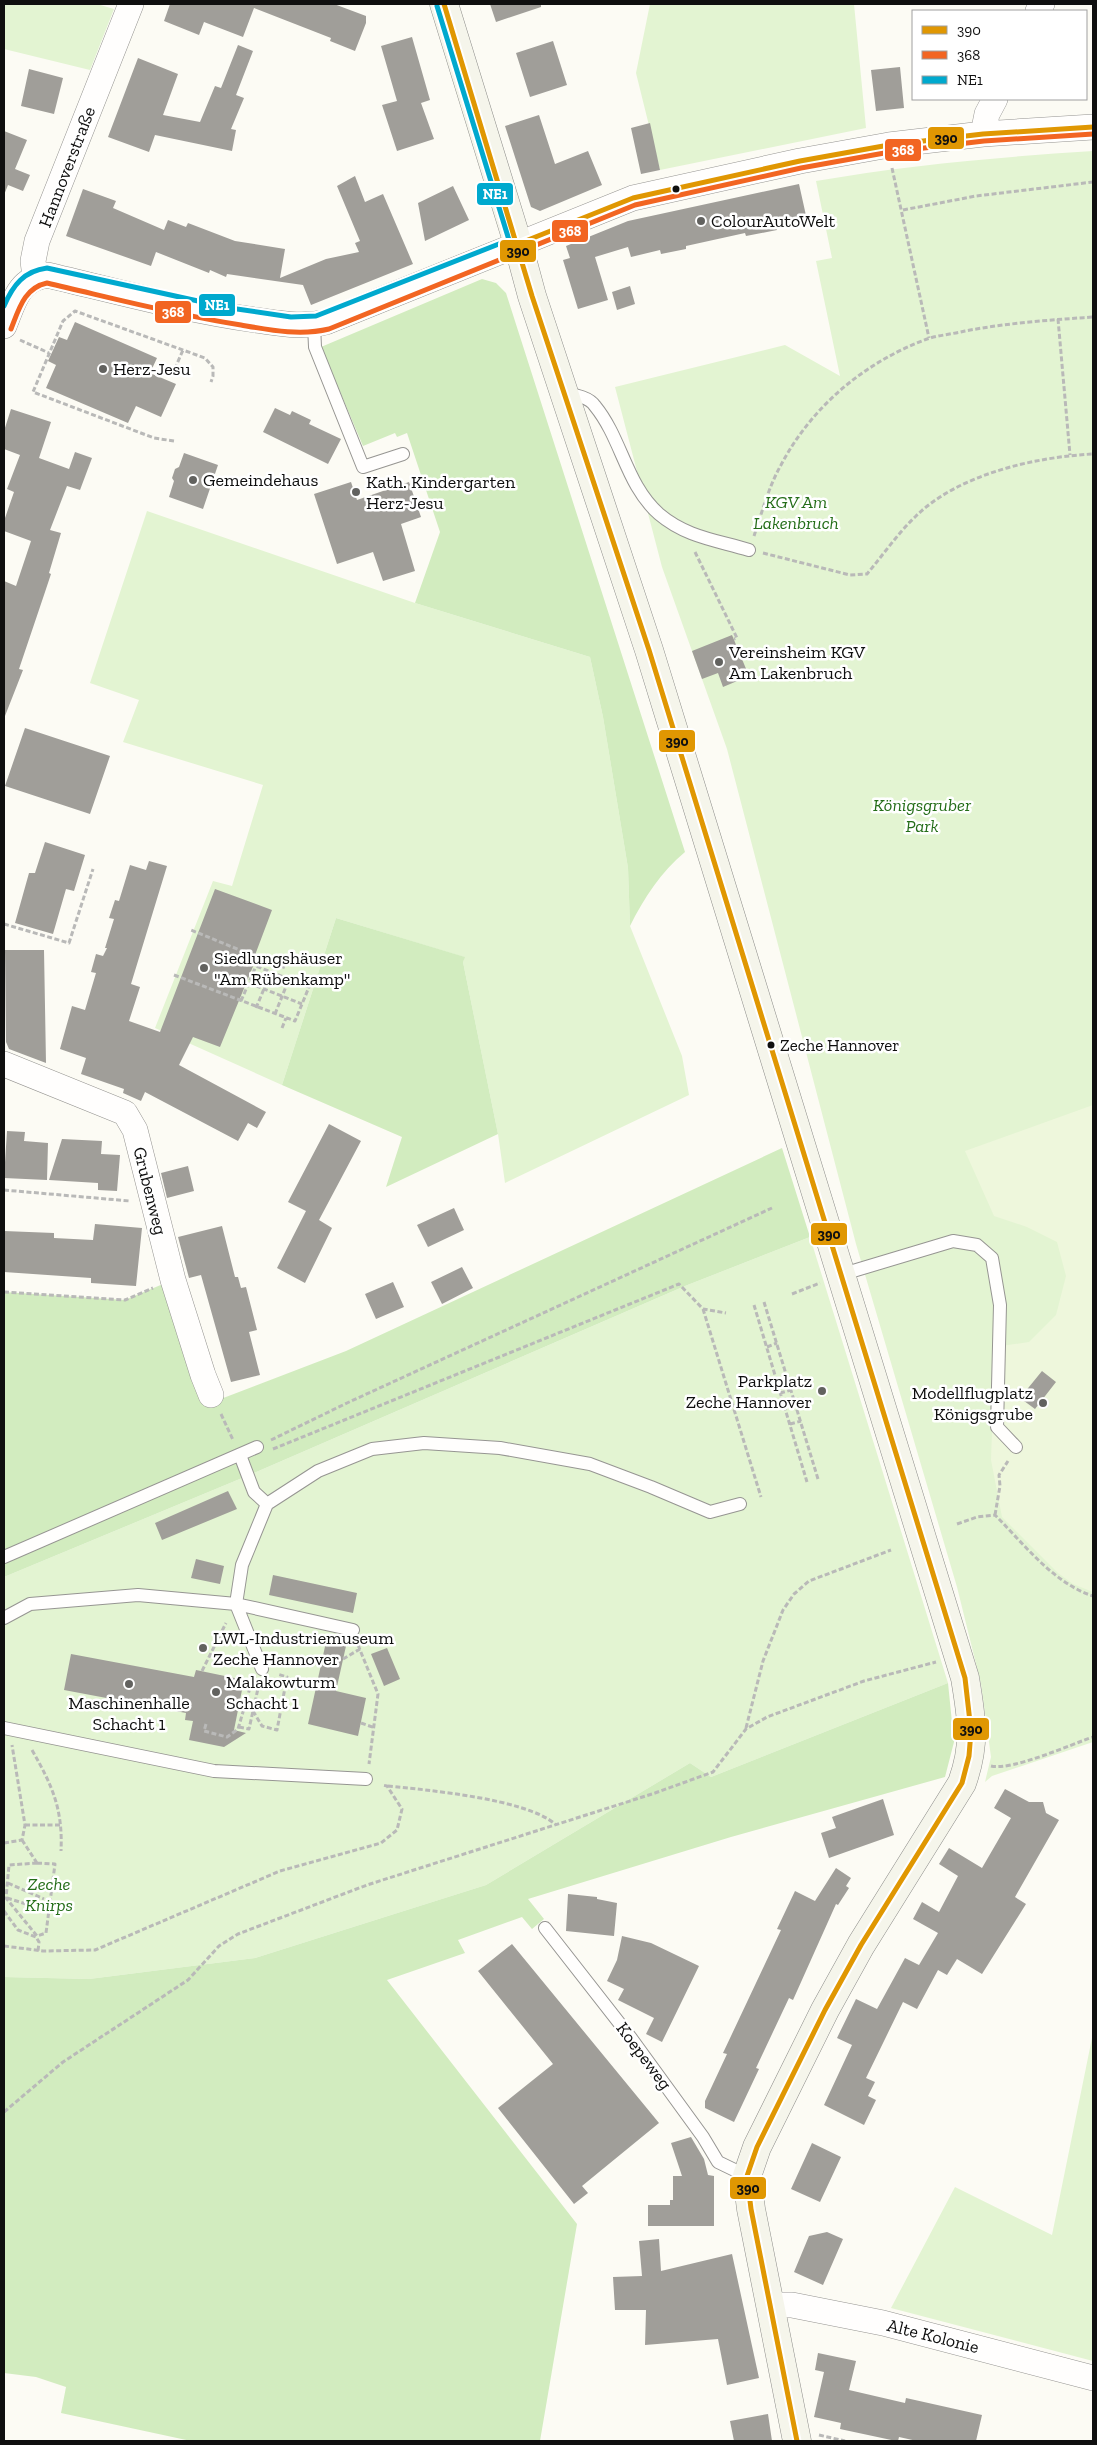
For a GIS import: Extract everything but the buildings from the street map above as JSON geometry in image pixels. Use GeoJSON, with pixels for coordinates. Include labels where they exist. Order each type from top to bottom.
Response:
{"type":"FeatureCollection","features":[{"type":"Feature","properties":{"kind":"street","name":"Hannoverstraße"},"geometry":{"type":"LineString","coordinates":[[35,277],[33,261],[38,241],[131,4]]}},
{"type":"Feature","properties":{"kind":"street"},"geometry":{"type":"LineString","coordinates":[[444,4],[518,244],[532,296],[649,650],[965,1678],[972,1737],[970,1760],[966,1771],[949,1806],[861,1945],[825,2010],[757,2147],[747,2176],[751,2209],[797,2441]]}},
{"type":"Feature","properties":{"kind":"street"},"geometry":{"type":"LineString","coordinates":[[982,134],[987,114],[994,100]]}},
{"type":"Feature","properties":{"kind":"street"},"geometry":{"type":"LineString","coordinates":[[11,333],[23,286],[35,277],[47,275],[132,297],[223,316],[299,326],[314,325],[326,322],[633,198],[800,161],[889,145],[982,134],[1093,127]]}},
{"type":"Feature","properties":{"kind":"street","name":"Grubenweg"},"geometry":{"type":"LineString","coordinates":[[4,1064],[125,1114],[135,1130],[173,1280],[203,1375],[212,1395]]}},
{"type":"Feature","properties":{"kind":"street","name":"Alte Kolonie"},"geometry":{"type":"LineString","coordinates":[[770,2305],[792,2306],[883,2322],[1093,2378]]}},
{"type":"Feature","properties":{"kind":"lane"},"geometry":{"type":"LineString","coordinates":[[314,325],[315,347],[363,467],[403,454]]}},
{"type":"Feature","properties":{"kind":"lane"},"geometry":{"type":"LineString","coordinates":[[564,393],[581,397],[595,405],[612,435],[636,486],[658,513],[689,534],[749,550]]}},
{"type":"Feature","properties":{"kind":"lane"},"geometry":{"type":"LineString","coordinates":[[842,1274],[953,1241],[977,1245],[992,1258],[1000,1305],[997,1426],[1016,1447]]}},
{"type":"Feature","properties":{"kind":"lane"},"geometry":{"type":"LineString","coordinates":[[262,1669],[236,1604],[242,1565],[267,1504],[318,1471],[372,1449],[424,1443],[500,1448],[590,1464],[651,1486],[710,1512],[740,1504]]}},
{"type":"Feature","properties":{"kind":"lane"},"geometry":{"type":"LineString","coordinates":[[4,1557],[239,1451],[257,1447]]}},
{"type":"Feature","properties":{"kind":"lane"},"geometry":{"type":"LineString","coordinates":[[239,1451],[254,1492],[267,1504]]}},
{"type":"Feature","properties":{"kind":"lane"},"geometry":{"type":"LineString","coordinates":[[4,1618],[30,1604],[138,1595],[236,1604],[353,1630]]}},
{"type":"Feature","properties":{"kind":"lane"},"geometry":{"type":"LineString","coordinates":[[12,1730],[214,1771],[366,1779]]}},
{"type":"Feature","properties":{"kind":"lane","name":"Koepeweg"},"geometry":{"type":"LineString","coordinates":[[544,1928],[631,2038],[697,2129],[718,2162],[747,2176]]}},
{"type":"Feature","properties":{"kind":"path"},"geometry":{"type":"LineString","coordinates":[[889,145],[929,338]]}},
{"type":"Feature","properties":{"kind":"path"},"geometry":{"type":"LineString","coordinates":[[903,210],[976,196],[1093,182]]}},
{"type":"Feature","properties":{"kind":"path"},"geometry":{"type":"LineString","coordinates":[[174,441],[154,438],[33,392],[63,321],[75,311],[205,358],[213,367],[213,376],[210,382]]}},
{"type":"Feature","properties":{"kind":"path"},"geometry":{"type":"LineString","coordinates":[[1093,317],[993,326],[929,338],[856,375],[829,399],[801,432],[780,466],[749,550],[850,574],[866,574],[916,515],[948,492],[1008,467],[1070,455],[1093,454]]}},
{"type":"Feature","properties":{"kind":"path"},"geometry":{"type":"LineString","coordinates":[[1058,319],[1070,455]]}},
{"type":"Feature","properties":{"kind":"path"},"geometry":{"type":"LineString","coordinates":[[11,333],[49,353]]}},
{"type":"Feature","properties":{"kind":"path"},"geometry":{"type":"LineString","coordinates":[[179,368],[176,366],[183,350]]}},
{"type":"Feature","properties":{"kind":"path"},"geometry":{"type":"LineString","coordinates":[[689,534],[694,550],[737,638],[734,639]]}},
{"type":"Feature","properties":{"kind":"path"},"geometry":{"type":"LineString","coordinates":[[4,924],[70,943],[93,869]]}},
{"type":"Feature","properties":{"kind":"path"},"geometry":{"type":"LineString","coordinates":[[191,930],[286,968]]}},
{"type":"Feature","properties":{"kind":"path"},"geometry":{"type":"LineString","coordinates":[[241,1001],[259,958]]}},
{"type":"Feature","properties":{"kind":"path"},"geometry":{"type":"LineString","coordinates":[[256,1008],[264,989],[270,962]]}},
{"type":"Feature","properties":{"kind":"path"},"geometry":{"type":"LineString","coordinates":[[174,976],[295,1021],[309,987],[256,966]]}},
{"type":"Feature","properties":{"kind":"path"},"geometry":{"type":"LineString","coordinates":[[275,1014],[288,979]]}},
{"type":"Feature","properties":{"kind":"path"},"geometry":{"type":"LineString","coordinates":[[249,982],[302,1004]]}},
{"type":"Feature","properties":{"kind":"path"},"geometry":{"type":"LineString","coordinates":[[282,1028],[286,1018]]}},
{"type":"Feature","properties":{"kind":"path"},"geometry":{"type":"LineString","coordinates":[[4,1190],[153,1203]]}},
{"type":"Feature","properties":{"kind":"path"},"geometry":{"type":"LineString","coordinates":[[761,1497],[703,1309],[678,1284],[260,1454],[257,1447],[356,1399],[772,1208]]}},
{"type":"Feature","properties":{"kind":"path"},"geometry":{"type":"LineString","coordinates":[[4,1292],[125,1300],[173,1280]]}},
{"type":"Feature","properties":{"kind":"path"},"geometry":{"type":"LineString","coordinates":[[764,1302],[818,1479]]}},
{"type":"Feature","properties":{"kind":"path"},"geometry":{"type":"LineString","coordinates":[[754,1305],[807,1482]]}},
{"type":"Feature","properties":{"kind":"path"},"geometry":{"type":"LineString","coordinates":[[703,1309],[726,1313]]}},
{"type":"Feature","properties":{"kind":"path"},"geometry":{"type":"LineString","coordinates":[[767,1347],[777,1343]]}},
{"type":"Feature","properties":{"kind":"path"},"geometry":{"type":"LineString","coordinates":[[780,1393],[791,1390]]}},
{"type":"Feature","properties":{"kind":"path"},"geometry":{"type":"LineString","coordinates":[[212,1395],[239,1451]]}},
{"type":"Feature","properties":{"kind":"path"},"geometry":{"type":"LineString","coordinates":[[790,1424],[801,1421]]}},
{"type":"Feature","properties":{"kind":"path"},"geometry":{"type":"LineString","coordinates":[[995,1515],[1000,1486],[999,1475],[1016,1447]]}},
{"type":"Feature","properties":{"kind":"path"},"geometry":{"type":"LineString","coordinates":[[957,1524],[977,1517],[995,1515]]}},
{"type":"Feature","properties":{"kind":"path"},"geometry":{"type":"LineString","coordinates":[[995,1515],[1056,1576],[1073,1587],[1093,1596]]}},
{"type":"Feature","properties":{"kind":"path"},"geometry":{"type":"LineString","coordinates":[[4,2112],[63,2062],[188,1980],[219,1946],[238,1934],[367,1885],[655,1793],[713,1772],[746,1729],[763,1661],[783,1610],[794,1594],[809,1581],[891,1550]]}},
{"type":"Feature","properties":{"kind":"path"},"geometry":{"type":"LineString","coordinates":[[202,1671],[236,1604]]}},
{"type":"Feature","properties":{"kind":"path"},"geometry":{"type":"LineString","coordinates":[[353,1630],[378,1694],[371,1755]]}},
{"type":"Feature","properties":{"kind":"path"},"geometry":{"type":"LineString","coordinates":[[343,1659],[360,1649]]}},
{"type":"Feature","properties":{"kind":"path"},"geometry":{"type":"LineString","coordinates":[[746,1729],[767,1718],[864,1681],[958,1655]]}},
{"type":"Feature","properties":{"kind":"path"},"geometry":{"type":"LineString","coordinates":[[239,1727],[249,1729],[262,1669],[287,1677],[276,1730],[262,1726],[253,1711]]}},
{"type":"Feature","properties":{"kind":"path"},"geometry":{"type":"LineString","coordinates":[[206,1724],[204,1731],[227,1737],[239,1727],[251,1683]]}},
{"type":"Feature","properties":{"kind":"path"},"geometry":{"type":"LineString","coordinates":[[240,1704],[244,1705]]}},
{"type":"Feature","properties":{"kind":"path"},"geometry":{"type":"LineString","coordinates":[[361,1723],[375,1728]]}},
{"type":"Feature","properties":{"kind":"path"},"geometry":{"type":"LineString","coordinates":[[12,1730],[50,1782],[62,1825],[61,1851]]}},
{"type":"Feature","properties":{"kind":"path"},"geometry":{"type":"LineString","coordinates":[[12,1730],[25,1825],[22,1840],[37,1863]]}},
{"type":"Feature","properties":{"kind":"path"},"geometry":{"type":"LineString","coordinates":[[1010,1765],[1093,1736]]}},
{"type":"Feature","properties":{"kind":"path"},"geometry":{"type":"LineString","coordinates":[[366,1779],[387,1786],[432,1790],[527,1808],[548,1818],[555,1824]]}},
{"type":"Feature","properties":{"kind":"path"},"geometry":{"type":"LineString","coordinates":[[4,1946],[38,1951],[95,1950],[280,1871],[381,1843],[397,1830],[402,1809],[387,1786]]}},
{"type":"Feature","properties":{"kind":"path"},"geometry":{"type":"LineString","coordinates":[[25,1825],[62,1825]]}},
{"type":"Feature","properties":{"kind":"path"},"geometry":{"type":"LineString","coordinates":[[4,1843],[22,1840]]}},
{"type":"Feature","properties":{"kind":"path"},"geometry":{"type":"LineString","coordinates":[[55,1864],[46,1934],[37,1936],[6,1898],[8,1883],[9,1865],[55,1864]]}},
{"type":"Feature","properties":{"kind":"path"},"geometry":{"type":"LineString","coordinates":[[8,1883],[44,1899]]}},
{"type":"Feature","properties":{"kind":"path"},"geometry":{"type":"LineString","coordinates":[[6,1898],[42,1909]]}},
{"type":"Feature","properties":{"kind":"path"},"geometry":{"type":"LineString","coordinates":[[4,1911],[18,1930],[36,1937],[39,1942],[38,1951]]}},
{"type":"Feature","properties":{"kind":"green space"},"geometry":{"type":"Polygon","coordinates":[[[4,4],[97,4],[114,9],[90,70],[4,49],[4,4]]]}},
{"type":"Feature","properties":{"kind":"green space"},"geometry":{"type":"Polygon","coordinates":[[[650,4],[854,4],[866,128],[660,170],[636,73],[650,4]]]}},
{"type":"Feature","properties":{"kind":"green space","name":"Königsgruber Park"},"geometry":{"type":"Polygon","coordinates":[[[1093,151],[1093,1742],[992,1776],[985,1782],[991,1757],[981,1684],[957,1587],[856,1244],[727,749],[662,567],[615,387],[785,345],[840,376],[816,261],[832,258],[816,181],[954,162],[1093,151]]]}},
{"type":"Feature","properties":{"kind":"green space"},"geometry":{"type":"Polygon","coordinates":[[[482,279],[496,283],[506,293],[685,852],[668,868],[654,886],[630,926],[628,868],[603,717],[590,657],[415,603],[440,532],[407,433],[397,437],[395,433],[363,446],[321,347],[482,279]]]}},
{"type":"Feature","properties":{"kind":"green space"},"geometry":{"type":"Polygon","coordinates":[[[147,511],[415,603],[590,657],[603,717],[628,868],[630,926],[682,1056],[689,1095],[505,1183],[498,1134],[463,962],[464,957],[336,918],[282,1085],[155,1028],[213,881],[232,886],[263,785],[123,742],[139,700],[90,683],[147,511]]]}},
{"type":"Feature","properties":{"kind":"green space"},"geometry":{"type":"Polygon","coordinates":[[[336,918],[465,957],[463,962],[498,1134],[386,1187],[402,1137],[282,1085],[336,918]]]}},
{"type":"Feature","properties":{"kind":"green space","name":"Modellflugplatz Königsgrube"},"geometry":{"type":"Polygon","coordinates":[[[1093,1105],[1093,1592],[1073,1584],[1058,1573],[1002,1517],[991,1460],[995,1347],[1029,1342],[1056,1315],[1066,1276],[1057,1242],[1027,1227],[994,1216],[965,1151],[1093,1105]]]}},
{"type":"Feature","properties":{"kind":"green space"},"geometry":{"type":"Polygon","coordinates":[[[782,1148],[810,1237],[685,1286],[247,1476],[4,1577],[4,1292],[125,1300],[163,1284],[205,1405],[346,1351],[782,1148]]]}},
{"type":"Feature","properties":{"kind":"green space","name":"Zeche Knirps"},"geometry":{"type":"Polygon","coordinates":[[[810,1237],[948,1683],[711,1777],[690,1763],[486,1885],[255,1958],[89,1979],[4,1977],[4,1577],[247,1476],[685,1286],[810,1237]]]}},
{"type":"Feature","properties":{"kind":"green space"},"geometry":{"type":"Polygon","coordinates":[[[948,1683],[954,1742],[945,1777],[731,1837],[528,1899],[544,1919],[532,1929],[522,1917],[458,1940],[465,1953],[387,1980],[577,2224],[540,2441],[191,2441],[61,2413],[66,2387],[36,2377],[4,2373],[4,1977],[89,1979],[255,1958],[486,1885],[690,1763],[711,1777],[948,1683]]]}},
{"type":"Feature","properties":{"kind":"green space"},"geometry":{"type":"Polygon","coordinates":[[[1093,2033],[1093,2361],[891,2308],[955,2187],[1052,2235],[1093,2033]]]}},
{"type":"Feature","properties":{"kind":"transit line","name":"390"},"geometry":{"type":"LineString","coordinates":[[444,4],[532,296],[649,650],[965,1678],[971,1731],[969,1756],[962,1783],[861,1945],[825,2010],[757,2147],[747,2176],[751,2209],[797,2441]]}},
{"type":"Feature","properties":{"kind":"transit line","name":"NE1"},"geometry":{"type":"LineString","coordinates":[[4,306],[20,280],[32,272],[47,268],[230,308],[291,317],[316,316],[509,240],[437,6]]}},
{"type":"Feature","properties":{"kind":"transit line","name":"390"},"geometry":{"type":"LineString","coordinates":[[518,244],[633,198],[800,161],[889,145],[983,134],[1093,127]]}},
{"type":"Feature","properties":{"kind":"transit line","name":"368"},"geometry":{"type":"LineString","coordinates":[[11,329],[23,300],[33,289],[47,283],[217,321],[285,332],[318,331],[329,329],[635,205],[801,168],[890,152],[984,141],[1093,134]]}},
{"type":"Feature","properties":{"kind":"place","name":"ColourAutoWelt"},"geometry":{"type":"Point","coordinates":[701,221]}},
{"type":"Feature","properties":{"kind":"place","name":"Herz-Jesu"},"geometry":{"type":"Point","coordinates":[103,369]}},
{"type":"Feature","properties":{"kind":"place","name":"Gemeindehaus"},"geometry":{"type":"Point","coordinates":[193,480]}},
{"type":"Feature","properties":{"kind":"place","name":"Kath. Kindergarten Herz-Jesu"},"geometry":{"type":"Point","coordinates":[356,492]}},
{"type":"Feature","properties":{"kind":"place","name":"Vereinsheim KGV Am Lakenbruch"},"geometry":{"type":"Point","coordinates":[719,662]}},
{"type":"Feature","properties":{"kind":"place","name":"Siedlungshäuser \"Am Rübenkamp\""},"geometry":{"type":"Point","coordinates":[204,968]}},
{"type":"Feature","properties":{"kind":"place","name":"Zeche Hannover"},"geometry":{"type":"Point","coordinates":[771,1045]}},
{"type":"Feature","properties":{"kind":"place","name":"Parkplatz Zeche Hannover"},"geometry":{"type":"Point","coordinates":[822,1391]}},
{"type":"Feature","properties":{"kind":"place","name":"Modellflugplatz Königsgrube"},"geometry":{"type":"Point","coordinates":[1043,1403]}},
{"type":"Feature","properties":{"kind":"place","name":"LWL-Industriemuseum Zeche Hannover"},"geometry":{"type":"Point","coordinates":[203,1648]}},
{"type":"Feature","properties":{"kind":"place","name":"Maschinenhalle Schacht 1"},"geometry":{"type":"Point","coordinates":[129,1684]}},
{"type":"Feature","properties":{"kind":"place","name":"Malakowturm Schacht 1"},"geometry":{"type":"Point","coordinates":[216,1692]}},
{"type":"Feature","properties":{"kind":"park label","name":"KGV Am Lakenbruch"},"geometry":{"type":"Point","coordinates":[796,512]}}]}
